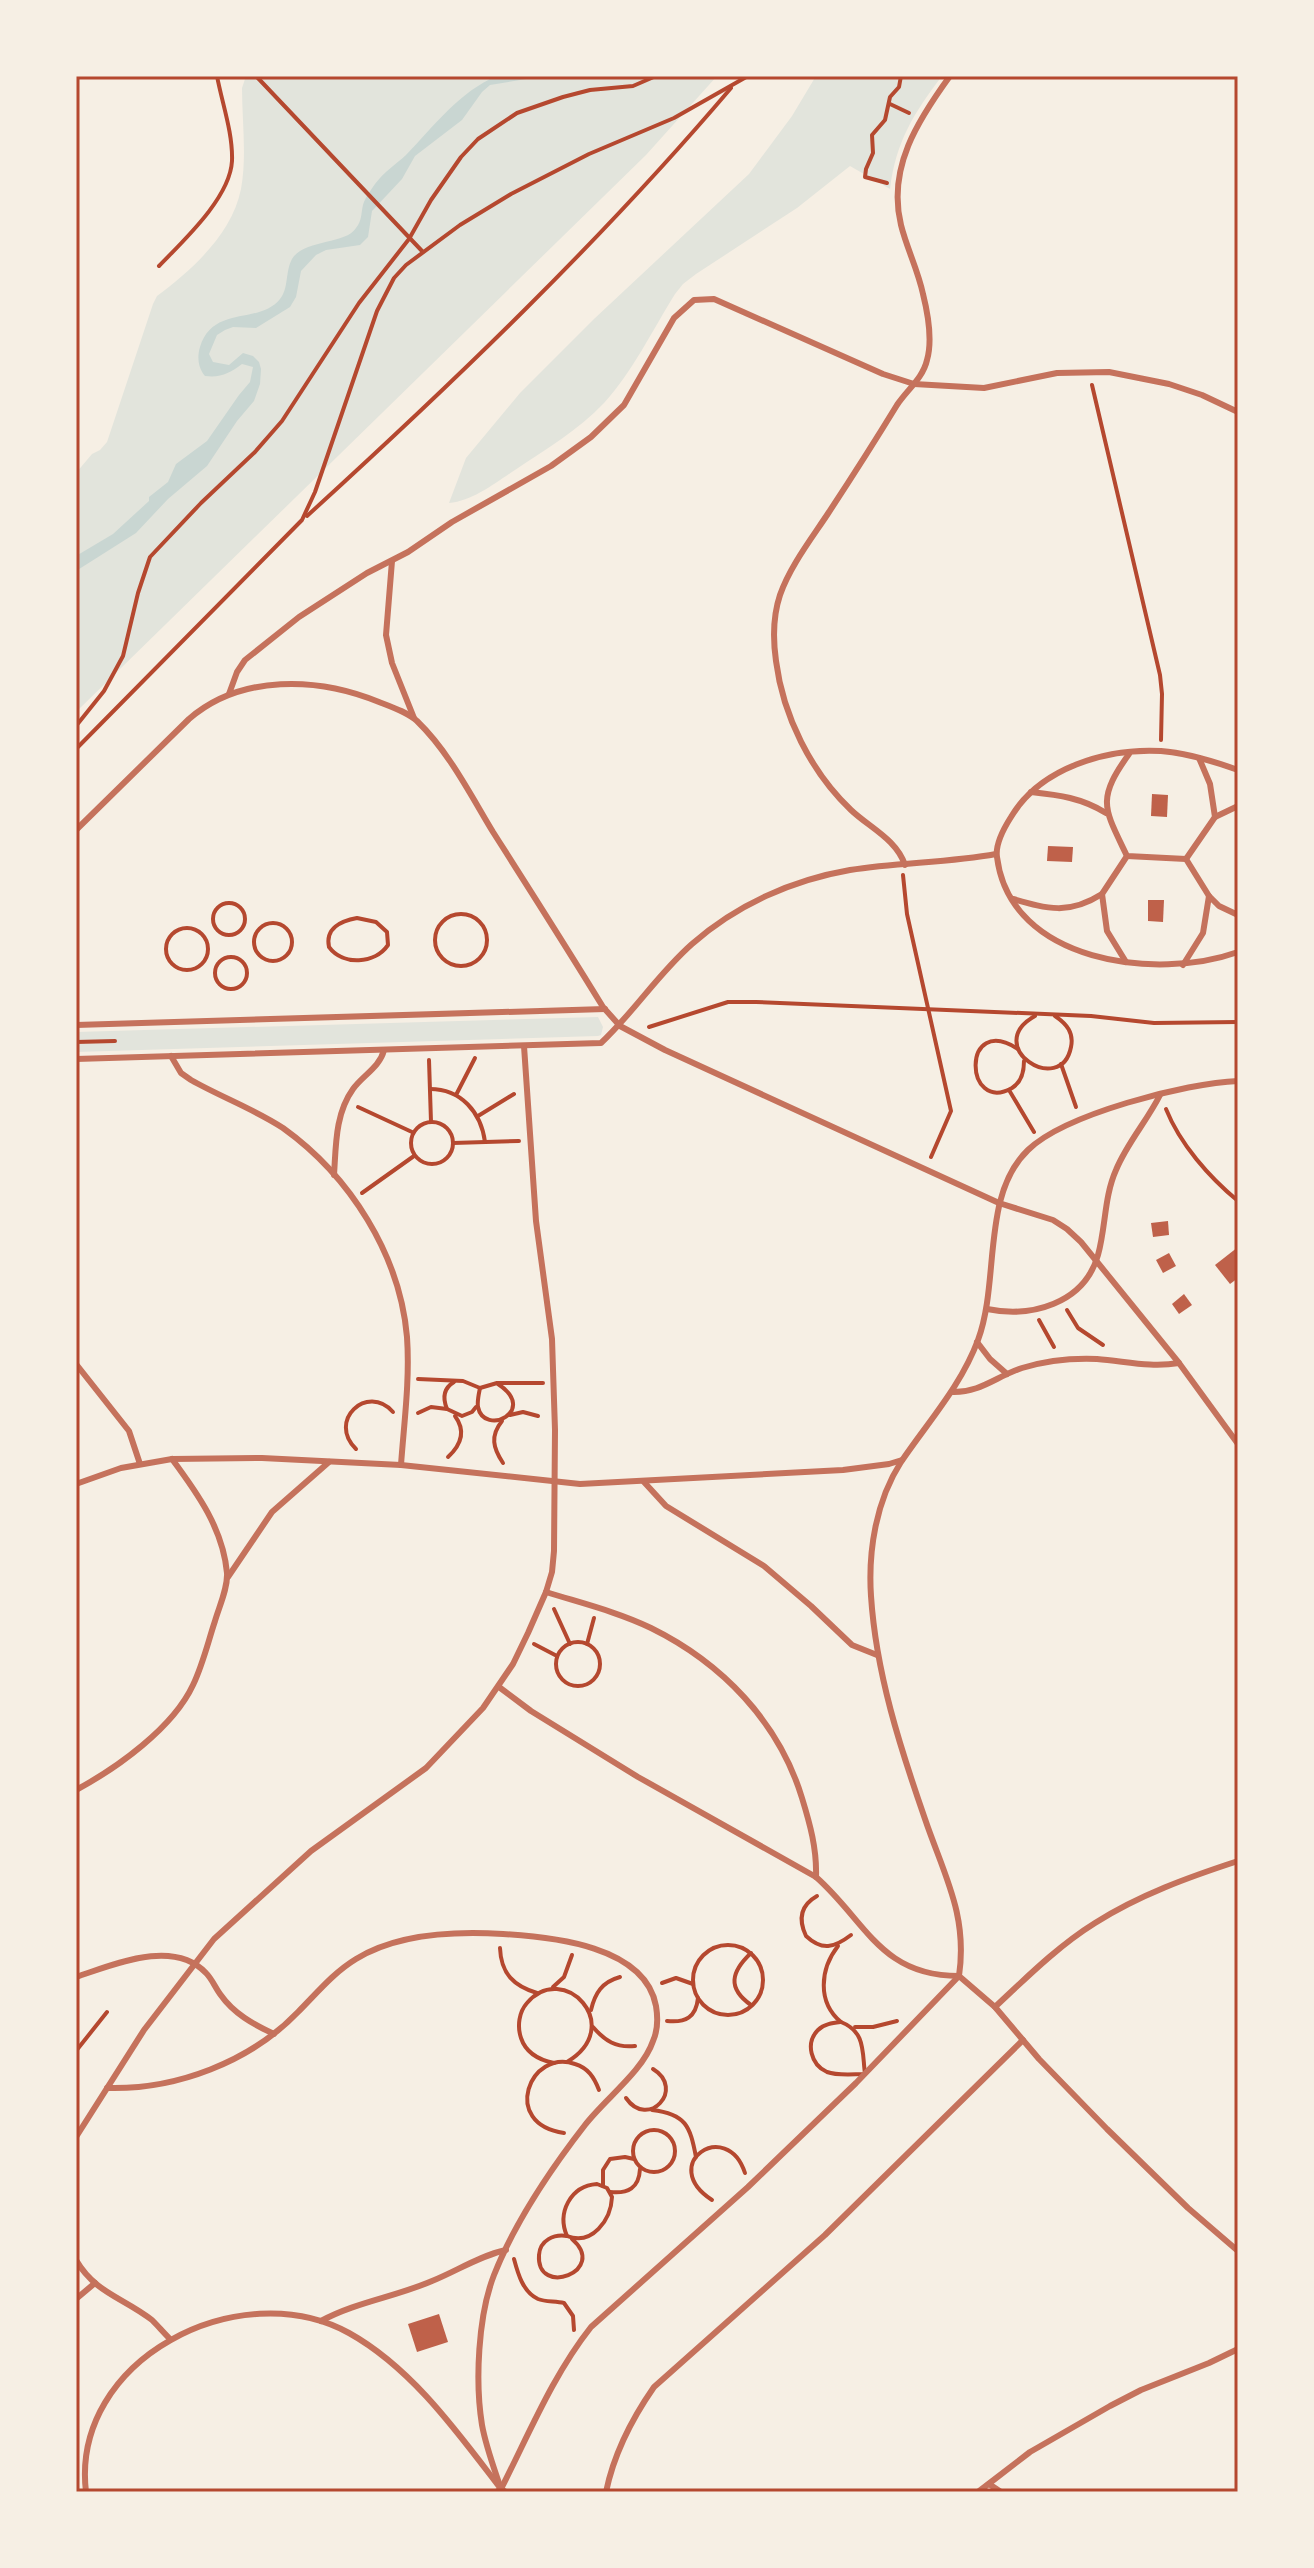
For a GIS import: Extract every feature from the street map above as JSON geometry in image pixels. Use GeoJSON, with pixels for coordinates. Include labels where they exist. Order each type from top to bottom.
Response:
{"type":"FeatureCollection","features":[{"type":"Feature","properties":{"kind":"lane"},"geometry":{"type":"LineString","coordinates":[[903,865],[897,848],[840,799],[809,756],[782,691],[776,661],[774,624],[780,594],[795,565],[927,361],[929,327],[922,288],[900,220],[898,186],[904,154],[920,119],[950,76]]}},
{"type":"Feature","properties":{"kind":"lane"},"geometry":{"type":"LineString","coordinates":[[229,694],[245,660],[269,640],[337,592],[551,466],[609,421],[637,385],[674,318],[694,300],[714,299],[883,374],[914,384],[984,388],[1057,373],[1091,370],[1169,384],[1238,412]]}},
{"type":"Feature","properties":{"kind":"lane"},"geometry":{"type":"LineString","coordinates":[[392,561],[386,635],[392,663],[414,718],[454,769],[605,1009],[620,1026],[926,1170],[999,1203],[1053,1220],[1067,1229],[1097,1259],[1238,1444]]}},
{"type":"Feature","properties":{"kind":"lane"},"geometry":{"type":"LineString","coordinates":[[76,830],[195,714],[229,694],[276,685],[326,686],[374,700],[414,718]]}},
{"type":"Feature","properties":{"kind":"lane"},"geometry":{"type":"LineString","coordinates":[[1238,770],[1199,758],[1160,751],[1106,757],[1067,768],[1031,792],[1017,808],[1006,825],[996,854],[1013,899],[1032,924],[1048,937],[1098,957],[1126,962],[1183,965],[1238,952]]}},
{"type":"Feature","properties":{"kind":"lane"},"geometry":{"type":"LineString","coordinates":[[1106,813],[1111,781],[1129,753]]}},
{"type":"Feature","properties":{"kind":"lane"},"geometry":{"type":"LineString","coordinates":[[1199,758],[1210,784],[1215,817]]}},
{"type":"Feature","properties":{"kind":"lane"},"geometry":{"type":"LineString","coordinates":[[1031,792],[1073,797],[1106,813],[1127,856]]}},
{"type":"Feature","properties":{"kind":"lane"},"geometry":{"type":"LineString","coordinates":[[1186,859],[1215,817],[1238,806]]}},
{"type":"Feature","properties":{"kind":"lane"},"geometry":{"type":"LineString","coordinates":[[76,1059],[601,1043],[620,1026],[676,959],[737,911],[791,886],[849,870],[996,854]]}},
{"type":"Feature","properties":{"kind":"lane"},"geometry":{"type":"LineString","coordinates":[[1127,856],[1186,859]]}},
{"type":"Feature","properties":{"kind":"lane"},"geometry":{"type":"LineString","coordinates":[[1013,899],[1057,909],[1087,903],[1102,894],[1127,856]]}},
{"type":"Feature","properties":{"kind":"lane"},"geometry":{"type":"LineString","coordinates":[[1186,859],[1209,896],[1219,906],[1238,915]]}},
{"type":"Feature","properties":{"kind":"lane"},"geometry":{"type":"LineString","coordinates":[[1102,894],[1107,931],[1126,962]]}},
{"type":"Feature","properties":{"kind":"lane"},"geometry":{"type":"LineString","coordinates":[[1183,965],[1203,933],[1209,896]]}},
{"type":"Feature","properties":{"kind":"lane"},"geometry":{"type":"LineString","coordinates":[[76,1025],[605,1009]]}},
{"type":"Feature","properties":{"kind":"lane"},"geometry":{"type":"LineString","coordinates":[[76,2137],[144,2030],[214,1939],[292,1867],[426,1768],[466,1728],[499,1687],[546,1592],[554,1551],[554,1383],[549,1306],[536,1221],[524,1046]]}},
{"type":"Feature","properties":{"kind":"lane"},"geometry":{"type":"LineString","coordinates":[[334,1175],[337,1129],[345,1101],[378,1062],[384,1050]]}},
{"type":"Feature","properties":{"kind":"lane"},"geometry":{"type":"LineString","coordinates":[[171,1056],[181,1073],[281,1127],[316,1155],[354,1199],[383,1250],[399,1294],[406,1336],[407,1378],[401,1465]]}},
{"type":"Feature","properties":{"kind":"lane"},"geometry":{"type":"LineString","coordinates":[[501,2491],[576,2348],[591,2327],[748,2187],[865,2074],[959,1976],[962,1949],[958,1911],[925,1819],[877,1655],[871,1596],[872,1552],[880,1511],[903,1460],[952,1392],[977,1342],[987,1309],[999,1203],[1017,1162],[1039,1140],[1080,1118],[1160,1095],[1238,1081]]}},
{"type":"Feature","properties":{"kind":"lane"},"geometry":{"type":"LineString","coordinates":[[987,1309],[1013,1312],[1036,1310],[1062,1301],[1076,1290],[1097,1259],[1116,1169],[1160,1095]]}},
{"type":"Feature","properties":{"kind":"lane"},"geometry":{"type":"LineString","coordinates":[[977,1342],[1007,1374]]}},
{"type":"Feature","properties":{"kind":"lane"},"geometry":{"type":"LineString","coordinates":[[952,1392],[974,1391],[1007,1374],[1034,1365],[1096,1359],[1154,1366],[1179,1363]]}},
{"type":"Feature","properties":{"kind":"lane"},"geometry":{"type":"LineString","coordinates":[[76,1364],[129,1431],[140,1464]]}},
{"type":"Feature","properties":{"kind":"lane"},"geometry":{"type":"LineString","coordinates":[[76,1484],[140,1464],[172,1459],[234,1458],[401,1465],[554,1483],[644,1482],[843,1470],[903,1460]]}},
{"type":"Feature","properties":{"kind":"lane"},"geometry":{"type":"LineString","coordinates":[[172,1459],[213,1521],[228,1577]]}},
{"type":"Feature","properties":{"kind":"lane"},"geometry":{"type":"LineString","coordinates":[[76,1790],[120,1763],[168,1721],[182,1704],[203,1660],[228,1577],[272,1512],[329,1462]]}},
{"type":"Feature","properties":{"kind":"lane"},"geometry":{"type":"LineString","coordinates":[[644,1482],[654,1496],[673,1511],[764,1566],[852,1645],[877,1655]]}},
{"type":"Feature","properties":{"kind":"lane"},"geometry":{"type":"LineString","coordinates":[[546,1592],[653,1629],[705,1662],[747,1699],[783,1749],[798,1785],[814,1842],[816,1877]]}},
{"type":"Feature","properties":{"kind":"lane"},"geometry":{"type":"LineString","coordinates":[[499,1687],[531,1711],[626,1770],[816,1877],[830,1889],[861,1928],[907,1967],[940,1976],[959,1976],[995,2007],[1157,2179],[1238,2251]]}},
{"type":"Feature","properties":{"kind":"lane"},"geometry":{"type":"LineString","coordinates":[[995,2007],[1044,1961],[1094,1923],[1147,1894],[1238,1861]]}},
{"type":"Feature","properties":{"kind":"lane"},"geometry":{"type":"LineString","coordinates":[[107,2088],[145,2086],[199,2073],[251,2051],[274,2034],[335,1973],[375,1949],[426,1936],[501,1933],[552,1939],[621,1959],[641,1974],[652,1990],[657,2018],[654,2040],[642,2063],[578,2134],[534,2199],[493,2277],[486,2304],[479,2403],[482,2426],[501,2491]]}},
{"type":"Feature","properties":{"kind":"lane"},"geometry":{"type":"LineString","coordinates":[[76,1977],[134,1960],[158,1956],[183,1959],[207,1973],[232,2009],[274,2034]]}},
{"type":"Feature","properties":{"kind":"lane"},"geometry":{"type":"LineString","coordinates":[[606,2492],[623,2436],[654,2387],[825,2235],[1023,2040]]}},
{"type":"Feature","properties":{"kind":"lane"},"geometry":{"type":"LineString","coordinates":[[321,2321],[348,2308],[430,2282],[491,2253],[506,2250]]}},
{"type":"Feature","properties":{"kind":"lane"},"geometry":{"type":"LineString","coordinates":[[76,2260],[82,2271],[106,2293],[153,2321],[170,2339]]}},
{"type":"Feature","properties":{"kind":"lane"},"geometry":{"type":"LineString","coordinates":[[76,2299],[95,2283]]}},
{"type":"Feature","properties":{"kind":"lane"},"geometry":{"type":"LineString","coordinates":[[86,2492],[85,2464],[100,2411],[126,2376],[170,2339],[197,2326],[245,2315],[299,2315],[348,2333],[376,2350],[464,2442],[501,2491]]}},
{"type":"Feature","properties":{"kind":"lane"},"geometry":{"type":"LineString","coordinates":[[978,2492],[1030,2452],[1110,2406],[1238,2349]]}},
{"type":"Feature","properties":{"kind":"lane"},"geometry":{"type":"LineString","coordinates":[[989,2484],[1001,2492]]}},
{"type":"Feature","properties":{"kind":"path"},"geometry":{"type":"LineString","coordinates":[[159,266],[202,219],[229,176],[231,147],[217,76]]}},
{"type":"Feature","properties":{"kind":"path"},"geometry":{"type":"LineString","coordinates":[[256,76],[422,251]]}},
{"type":"Feature","properties":{"kind":"path"},"geometry":{"type":"LineString","coordinates":[[76,726],[119,666],[150,557],[282,421],[359,303],[409,239],[461,157],[478,139],[517,113],[590,90],[633,86],[656,76]]}},
{"type":"Feature","properties":{"kind":"path"},"geometry":{"type":"LineString","coordinates":[[302,520],[315,492],[385,293],[406,265],[460,225],[554,170],[674,118],[748,76]]}},
{"type":"Feature","properties":{"kind":"path"},"geometry":{"type":"LineString","coordinates":[[898,186],[865,177],[873,153],[872,135],[885,120],[901,76]]}},
{"type":"Feature","properties":{"kind":"path"},"geometry":{"type":"LineString","coordinates":[[76,749],[302,520],[419,412],[636,198],[734,85]]}},
{"type":"Feature","properties":{"kind":"path"},"geometry":{"type":"LineString","coordinates":[[890,104],[920,119]]}},
{"type":"Feature","properties":{"kind":"path"},"geometry":{"type":"LineString","coordinates":[[1091,370],[1162,683],[1160,751]]}},
{"type":"Feature","properties":{"kind":"path"},"geometry":{"type":"LineString","coordinates":[[903,865],[907,914],[951,1111],[926,1170]]}},
{"type":"Feature","properties":{"kind":"path"},"geometry":{"type":"LineString","coordinates":[[228,903],[242,909],[246,919],[242,929],[234,935],[223,934],[213,922],[215,912],[228,903]]}},
{"type":"Feature","properties":{"kind":"path"},"geometry":{"type":"LineString","coordinates":[[468,915],[482,925],[486,949],[475,962],[458,966],[450,964],[435,944],[438,928],[451,916],[468,915]]}},
{"type":"Feature","properties":{"kind":"path"},"geometry":{"type":"LineString","coordinates":[[357,918],[376,922],[389,938],[388,945],[379,955],[359,961],[339,956],[327,940],[338,924],[357,918]]}},
{"type":"Feature","properties":{"kind":"path"},"geometry":{"type":"LineString","coordinates":[[276,923],[287,930],[292,941],[288,953],[272,961],[256,952],[254,940],[264,925],[276,923]]}},
{"type":"Feature","properties":{"kind":"path"},"geometry":{"type":"LineString","coordinates":[[191,929],[203,935],[208,948],[204,961],[187,970],[180,969],[169,960],[166,947],[172,935],[191,929]]}},
{"type":"Feature","properties":{"kind":"path"},"geometry":{"type":"LineString","coordinates":[[229,957],[244,962],[247,972],[244,983],[230,989],[220,985],[215,976],[216,965],[229,957]]}},
{"type":"Feature","properties":{"kind":"path"},"geometry":{"type":"LineString","coordinates":[[630,1033],[728,1002],[1091,1016],[1164,1023],[1238,1022]]}},
{"type":"Feature","properties":{"kind":"path"},"geometry":{"type":"LineString","coordinates":[[1018,1049],[1008,1042],[995,1041],[984,1046],[976,1055],[974,1067],[977,1079],[997,1092],[1009,1090],[1019,1083],[1024,1072],[1024,1061],[1017,1038],[1027,1021],[1037,1015]]}},
{"type":"Feature","properties":{"kind":"path"},"geometry":{"type":"LineString","coordinates":[[1024,1061],[1042,1069],[1052,1068],[1069,1055],[1071,1033],[1065,1023],[1054,1016]]}},
{"type":"Feature","properties":{"kind":"path"},"geometry":{"type":"LineString","coordinates":[[114,1023],[115,1057]]}},
{"type":"Feature","properties":{"kind":"path"},"geometry":{"type":"LineString","coordinates":[[76,1042],[115,1041]]}},
{"type":"Feature","properties":{"kind":"path"},"geometry":{"type":"LineString","coordinates":[[456,1095],[480,1047]]}},
{"type":"Feature","properties":{"kind":"path"},"geometry":{"type":"LineString","coordinates":[[429,1049],[431,1122]]}},
{"type":"Feature","properties":{"kind":"path"},"geometry":{"type":"LineString","coordinates":[[1061,1064],[1080,1118]]}},
{"type":"Feature","properties":{"kind":"path"},"geometry":{"type":"LineString","coordinates":[[478,1116],[527,1086]]}},
{"type":"Feature","properties":{"kind":"path"},"geometry":{"type":"LineString","coordinates":[[430,1089],[456,1095],[478,1116],[485,1142]]}},
{"type":"Feature","properties":{"kind":"path"},"geometry":{"type":"LineString","coordinates":[[1009,1090],[1039,1140]]}},
{"type":"Feature","properties":{"kind":"path"},"geometry":{"type":"LineString","coordinates":[[1160,1095],[1171,1123],[1186,1144],[1204,1168],[1238,1201]]}},
{"type":"Feature","properties":{"kind":"path"},"geometry":{"type":"LineString","coordinates":[[345,1101],[413,1132]]}},
{"type":"Feature","properties":{"kind":"path"},"geometry":{"type":"LineString","coordinates":[[431,1122],[444,1125],[452,1136],[449,1155],[438,1163],[425,1163],[414,1155],[410,1144],[413,1132],[424,1123],[431,1122]]}},
{"type":"Feature","properties":{"kind":"path"},"geometry":{"type":"LineString","coordinates":[[453,1143],[530,1140]]}},
{"type":"Feature","properties":{"kind":"path"},"geometry":{"type":"LineString","coordinates":[[354,1199],[414,1155]]}},
{"type":"Feature","properties":{"kind":"path"},"geometry":{"type":"LineString","coordinates":[[1062,1301],[1078,1328],[1116,1351],[1119,1362]]}},
{"type":"Feature","properties":{"kind":"path"},"geometry":{"type":"LineString","coordinates":[[1036,1310],[1053,1343],[1058,1362]]}},
{"type":"Feature","properties":{"kind":"path"},"geometry":{"type":"LineString","coordinates":[[407,1378],[457,1380],[480,1388],[497,1383],[554,1383]]}},
{"type":"Feature","properties":{"kind":"path"},"geometry":{"type":"LineString","coordinates":[[447,1409],[445,1391],[457,1380]]}},
{"type":"Feature","properties":{"kind":"path"},"geometry":{"type":"LineString","coordinates":[[494,1434],[513,1407],[512,1396],[497,1383]]}},
{"type":"Feature","properties":{"kind":"path"},"geometry":{"type":"LineString","coordinates":[[480,1388],[478,1402],[481,1413],[490,1420],[496,1451],[513,1477]]}},
{"type":"Feature","properties":{"kind":"path"},"geometry":{"type":"LineString","coordinates":[[377,1464],[353,1447],[348,1439],[346,1422],[356,1407],[372,1401],[389,1407],[404,1423],[431,1407],[447,1409],[454,1414],[461,1426],[461,1439],[456,1449],[434,1468]]}},
{"type":"Feature","properties":{"kind":"path"},"geometry":{"type":"LineString","coordinates":[[461,1426],[478,1402]]}},
{"type":"Feature","properties":{"kind":"path"},"geometry":{"type":"LineString","coordinates":[[490,1420],[523,1412],[538,1416]]}},
{"type":"Feature","properties":{"kind":"path"},"geometry":{"type":"LineString","coordinates":[[454,1414],[481,1413]]}},
{"type":"Feature","properties":{"kind":"path"},"geometry":{"type":"LineString","coordinates":[[546,1592],[570,1644]]}},
{"type":"Feature","properties":{"kind":"path"},"geometry":{"type":"LineString","coordinates":[[587,1644],[597,1608]]}},
{"type":"Feature","properties":{"kind":"path"},"geometry":{"type":"LineString","coordinates":[[525,1639],[557,1656]]}},
{"type":"Feature","properties":{"kind":"path"},"geometry":{"type":"LineString","coordinates":[[570,1644],[587,1644],[599,1656],[601,1664],[599,1673],[587,1685],[578,1687],[563,1680],[557,1673],[557,1656],[570,1644]]}},
{"type":"Feature","properties":{"kind":"path"},"geometry":{"type":"LineString","coordinates":[[830,1889],[806,1904],[801,1918],[802,1928],[806,1936],[819,1945],[838,1945]]}},
{"type":"Feature","properties":{"kind":"path"},"geometry":{"type":"LineString","coordinates":[[501,1933],[500,1956],[508,1977],[515,1984],[537,1993]]}},
{"type":"Feature","properties":{"kind":"path"},"geometry":{"type":"LineString","coordinates":[[850,1936],[838,1945],[826,1964],[823,1979],[827,2005],[832,2015],[841,2022],[862,2028],[923,2015]]}},
{"type":"Feature","properties":{"kind":"path"},"geometry":{"type":"LineString","coordinates":[[551,1989],[569,1968],[574,1944]]}},
{"type":"Feature","properties":{"kind":"path"},"geometry":{"type":"LineString","coordinates":[[732,1945],[751,1953],[763,1979],[762,1989],[751,2005],[733,2014],[723,2014],[705,2006],[693,1984],[697,1964],[703,1955],[712,1949],[732,1945]]}},
{"type":"Feature","properties":{"kind":"path"},"geometry":{"type":"LineString","coordinates":[[751,1953],[736,1971],[735,1983],[739,1995],[751,2005]]}},
{"type":"Feature","properties":{"kind":"path"},"geometry":{"type":"LineString","coordinates":[[590,2012],[598,1989],[606,1982],[641,1974]]}},
{"type":"Feature","properties":{"kind":"path"},"geometry":{"type":"LineString","coordinates":[[652,1990],[667,1979],[676,1978],[693,1984]]}},
{"type":"Feature","properties":{"kind":"path"},"geometry":{"type":"LineString","coordinates":[[567,2062],[584,2050],[590,2039],[593,2027],[590,2012],[578,1997],[561,1989],[537,1993],[523,2009],[519,2029],[526,2048],[534,2056],[554,2063],[567,2062],[587,2069],[598,2088],[602,2104]]}},
{"type":"Feature","properties":{"kind":"path"},"geometry":{"type":"LineString","coordinates":[[657,2018],[677,2022],[686,2020],[693,2015],[698,1998]]}},
{"type":"Feature","properties":{"kind":"path"},"geometry":{"type":"LineString","coordinates":[[76,2051],[107,2012]]}},
{"type":"Feature","properties":{"kind":"path"},"geometry":{"type":"LineString","coordinates":[[841,2022],[824,2026],[813,2037],[812,2057],[823,2071],[831,2074],[865,2074],[862,2040],[852,2026]]}},
{"type":"Feature","properties":{"kind":"path"},"geometry":{"type":"LineString","coordinates":[[593,2027],[604,2039],[623,2047],[654,2040]]}},
{"type":"Feature","properties":{"kind":"path"},"geometry":{"type":"LineString","coordinates":[[554,2063],[537,2073],[530,2083],[527,2092],[529,2112],[543,2128],[578,2134]]}},
{"type":"Feature","properties":{"kind":"path"},"geometry":{"type":"LineString","coordinates":[[642,2063],[658,2072],[666,2086],[663,2100],[652,2110]]}},
{"type":"Feature","properties":{"kind":"path"},"geometry":{"type":"LineString","coordinates":[[621,2085],[628,2102],[634,2107],[671,2113],[688,2125],[696,2157]]}},
{"type":"Feature","properties":{"kind":"path"},"geometry":{"type":"LineString","coordinates":[[647,2131],[661,2131],[672,2140],[675,2153],[669,2166],[657,2172],[640,2167],[634,2159],[636,2139],[647,2131]]}},
{"type":"Feature","properties":{"kind":"path"},"geometry":{"type":"LineString","coordinates":[[725,2206],[711,2200],[695,2186],[691,2169],[702,2151],[728,2149],[736,2154],[748,2187]]}},
{"type":"Feature","properties":{"kind":"path"},"geometry":{"type":"LineString","coordinates":[[603,2186],[603,2170],[610,2159],[634,2159]]}},
{"type":"Feature","properties":{"kind":"path"},"geometry":{"type":"LineString","coordinates":[[610,2192],[610,2210],[601,2226],[587,2237],[570,2238],[554,2236],[548,2240],[540,2250],[543,2270],[554,2277],[567,2277],[581,2263],[581,2249],[570,2238],[562,2220],[569,2201],[583,2187],[597,2184],[610,2192],[626,2192],[638,2182],[640,2167]]}},
{"type":"Feature","properties":{"kind":"path"},"geometry":{"type":"LineString","coordinates":[[510,2242],[517,2271],[529,2292],[539,2299],[564,2303],[569,2308],[573,2316],[576,2348]]}},
{"type":"Feature","properties":{"kind":"shaded area"},"geometry":{"type":"Polygon","coordinates":[[[246,76],[717,76],[646,155],[76,712],[76,473],[107,442],[157,296],[209,250],[236,205],[243,177],[242,88],[246,76]]]}},
{"type":"Feature","properties":{"kind":"shaded area"},"geometry":{"type":"Polygon","coordinates":[[[497,76],[559,76],[490,85],[462,120],[415,156],[402,179],[372,211],[368,237],[360,245],[326,250],[316,255],[301,271],[296,297],[290,307],[256,328],[233,327],[217,335],[209,354],[213,362],[229,365],[243,353],[259,362],[260,384],[254,401],[207,466],[168,499],[136,533],[76,571],[76,556],[113,534],[168,482],[176,464],[207,441],[250,382],[253,367],[242,364],[225,374],[205,376],[199,355],[206,334],[225,320],[271,307],[285,290],[292,259],[306,248],[351,233],[359,223],[367,197],[382,176],[459,100],[497,76]]]}},
{"type":"Feature","properties":{"kind":"shaded area"},"geometry":{"type":"Polygon","coordinates":[[[816,76],[942,76],[908,128],[897,156],[890,189],[850,166],[797,208],[696,274],[675,294],[624,378],[594,413],[492,486],[467,499],[449,503],[466,458],[520,393],[749,174],[792,116],[816,76]]]}},
{"type":"Feature","properties":{"kind":"shaded area"},"geometry":{"type":"Polygon","coordinates":[[[598,1017],[603,1027],[598,1036],[76,1052],[76,1032],[598,1017]]]}},
{"type":"Feature","properties":{"kind":"building"},"geometry":{"type":"Polygon","coordinates":[[[1152,794],[1168,795],[1167,817],[1151,816],[1152,794]]]}},
{"type":"Feature","properties":{"kind":"building"},"geometry":{"type":"Polygon","coordinates":[[[1048,846],[1073,847],[1072,862],[1047,861],[1048,846]]]}},
{"type":"Feature","properties":{"kind":"building"},"geometry":{"type":"Polygon","coordinates":[[[1148,900],[1164,900],[1163,922],[1148,921],[1148,900]]]}},
{"type":"Feature","properties":{"kind":"building"},"geometry":{"type":"Polygon","coordinates":[[[1168,1221],[1169,1235],[1153,1237],[1151,1223],[1168,1221]]]}},
{"type":"Feature","properties":{"kind":"building"},"geometry":{"type":"Polygon","coordinates":[[[1238,1247],[1238,1278],[1230,1284],[1215,1265],[1238,1247]]]}},
{"type":"Feature","properties":{"kind":"building"},"geometry":{"type":"Polygon","coordinates":[[[1169,1253],[1176,1266],[1163,1273],[1156,1260],[1169,1253]]]}},
{"type":"Feature","properties":{"kind":"building"},"geometry":{"type":"Polygon","coordinates":[[[1184,1294],[1192,1305],[1179,1314],[1172,1304],[1184,1294]]]}},
{"type":"Feature","properties":{"kind":"building"},"geometry":{"type":"Polygon","coordinates":[[[439,2314],[448,2342],[417,2352],[408,2324],[439,2314]]]}}]}
